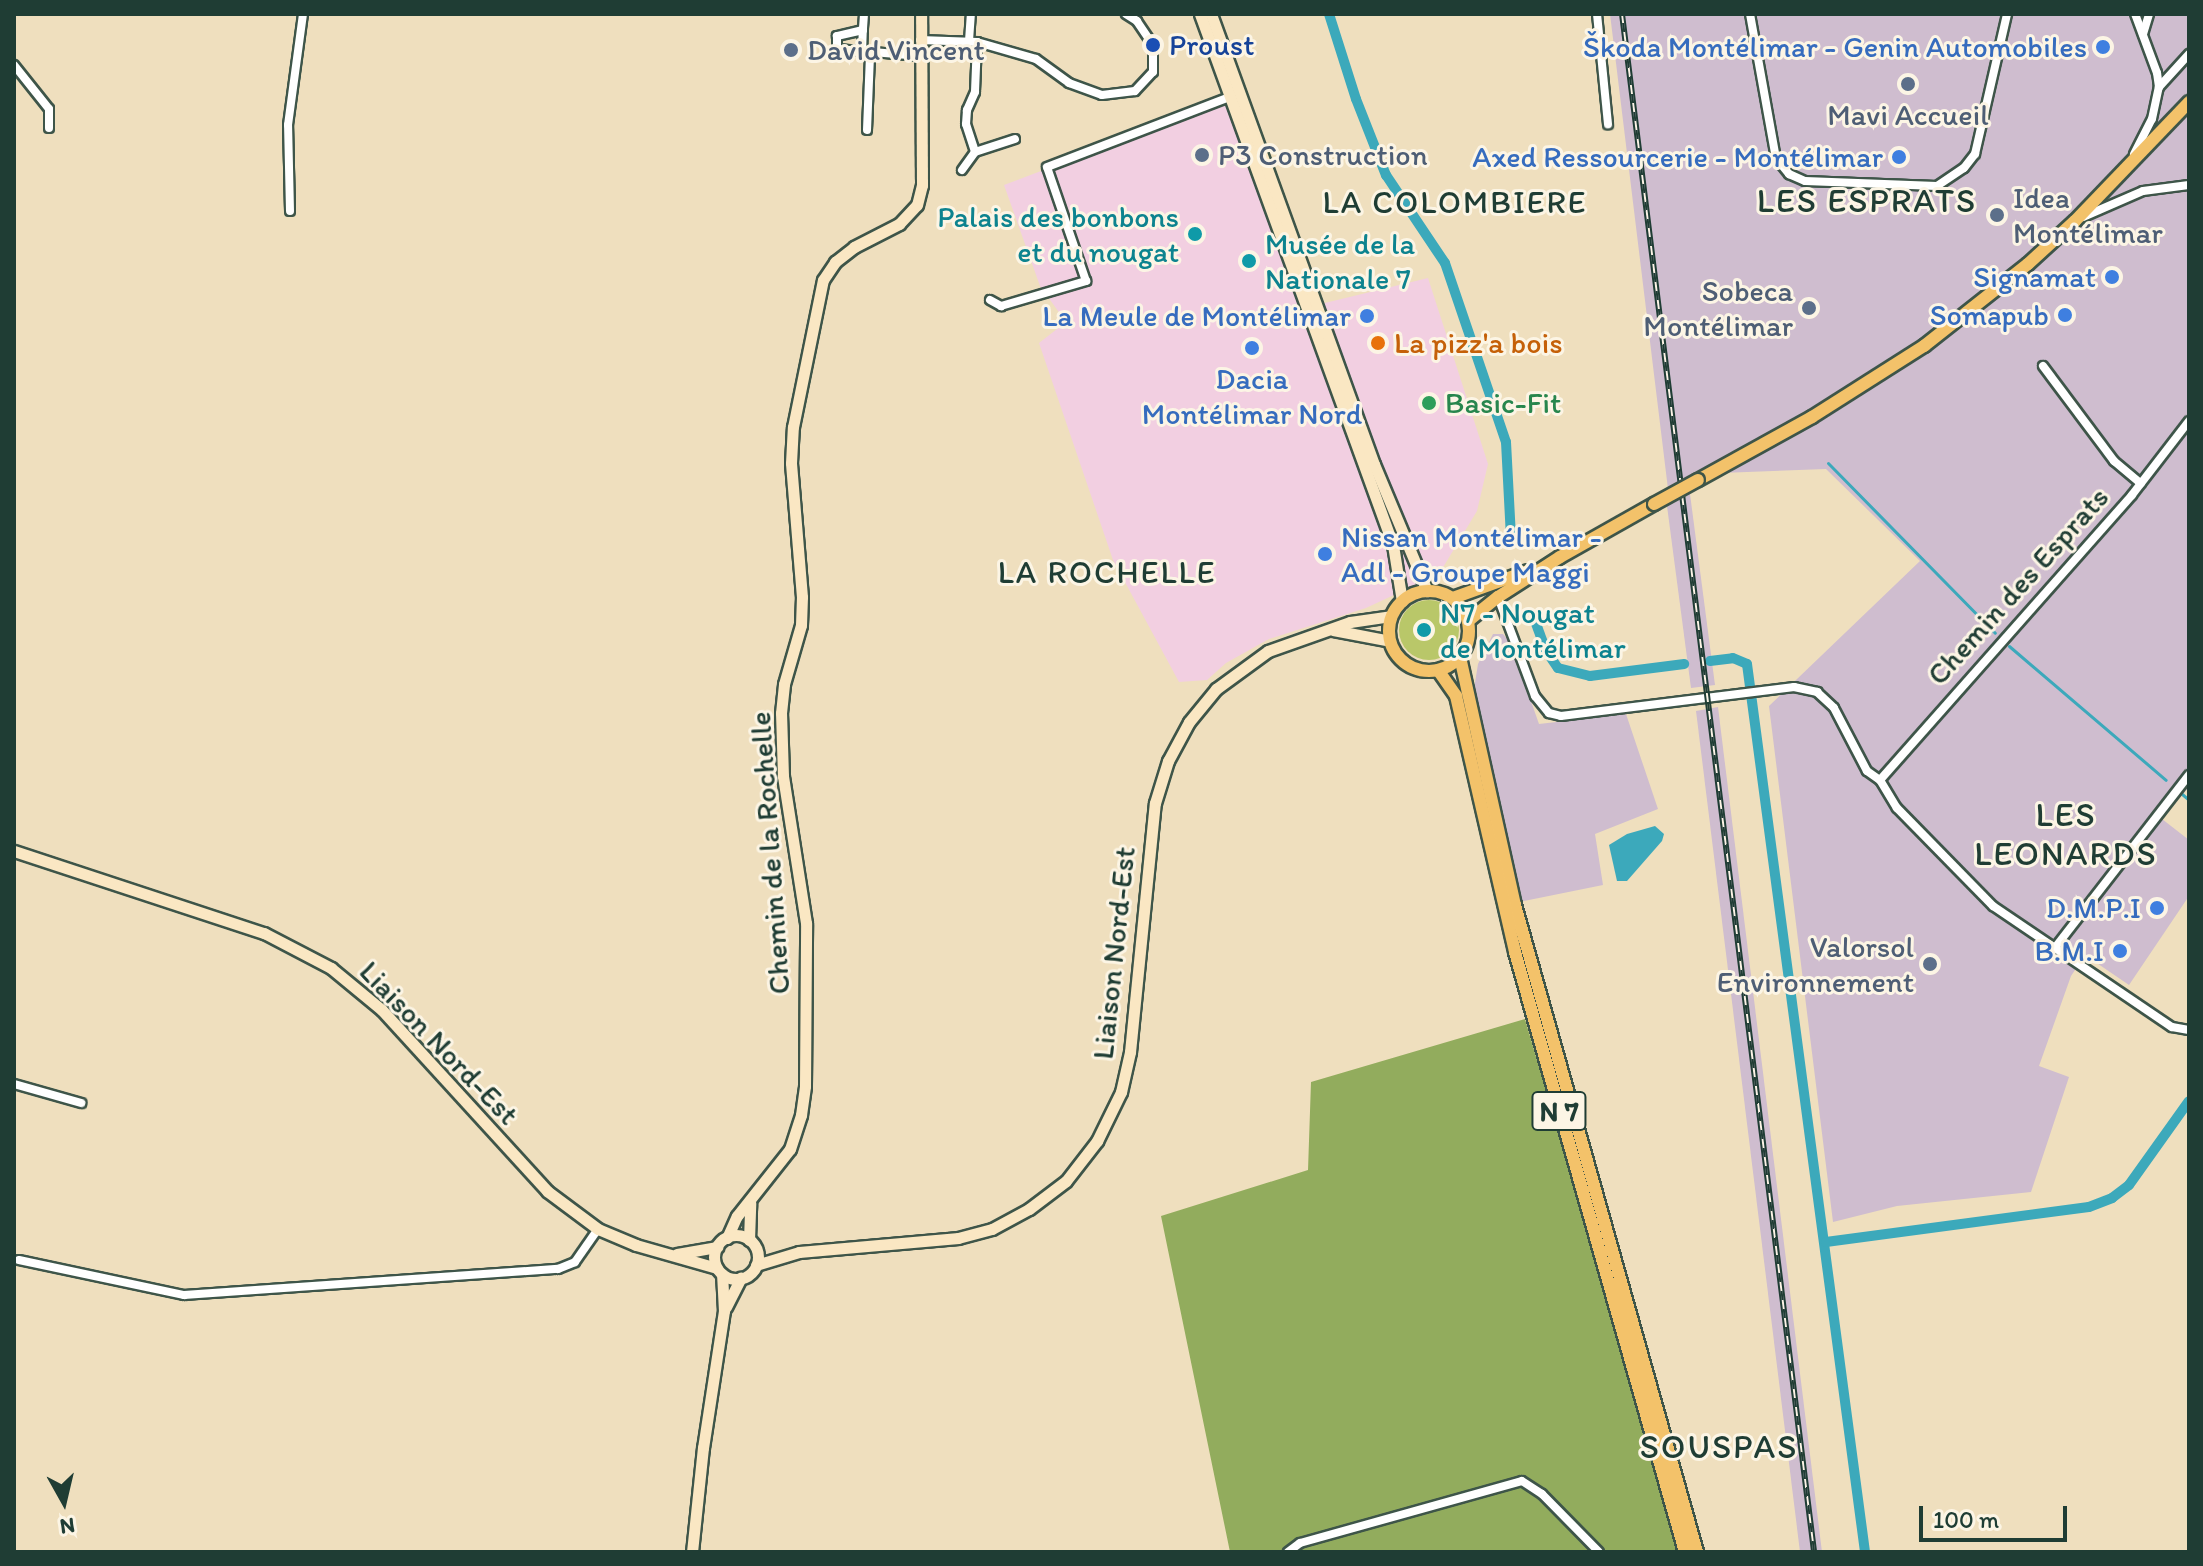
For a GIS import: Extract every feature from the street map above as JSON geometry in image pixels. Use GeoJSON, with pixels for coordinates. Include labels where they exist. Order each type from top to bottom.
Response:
{"type":"FeatureCollection","features":[{"type":"Feature","properties":{"kind":"main road","name":"Chemin de la Rochelle"},"geometry":{"type":"LineString","coordinates":[[727,1238],[737,1216],[790,1149],[801,1115],[805,1086],[806,923],[783,776],[781,713],[784,684],[801,625],[802,597],[791,463],[793,427],[823,280],[835,262],[854,247],[899,224],[917,205],[922,185],[921,14]]}},
{"type":"Feature","properties":{"kind":"main road"},"geometry":{"type":"LineString","coordinates":[[1200,14],[1393,545],[1402,601]]}},
{"type":"Feature","properties":{"kind":"main road"},"geometry":{"type":"LineString","coordinates":[[1211,14],[1374,464],[1427,591]]}},
{"type":"Feature","properties":{"kind":"main road"},"geometry":{"type":"LineString","coordinates":[[1468,621],[1498,597],[1560,557],[1812,417],[1924,346],[2028,264],[2075,221],[2189,102]]}},
{"type":"Feature","properties":{"kind":"main road"},"geometry":{"type":"LineString","coordinates":[[1453,598],[1468,621],[1468,642],[1460,657],[1438,670],[1408,666],[1390,641],[1391,616],[1402,601],[1427,591],[1453,598],[1560,557]]}},
{"type":"Feature","properties":{"kind":"main road","name":"Liaison Nord-Est"},"geometry":{"type":"LineString","coordinates":[[756,1265],[799,1252],[969,1235],[992,1229],[1029,1209],[1066,1181],[1097,1141],[1121,1092],[1130,1052],[1155,803],[1168,761],[1189,722],[1216,689],[1244,665],[1268,651],[1328,629],[1391,616]]}},
{"type":"Feature","properties":{"kind":"main road"},"geometry":{"type":"LineString","coordinates":[[1328,629],[1390,641]]}},
{"type":"Feature","properties":{"kind":"main road","name":"N 7"},"geometry":{"type":"LineString","coordinates":[[1460,657],[1515,905],[1697,1552]]}},
{"type":"Feature","properties":{"kind":"main road","name":"N 7"},"geometry":{"type":"LineString","coordinates":[[1438,670],[1456,696],[1515,952],[1685,1552]]}},
{"type":"Feature","properties":{"kind":"main road","name":"Liaison Nord-Est"},"geometry":{"type":"LineString","coordinates":[[14,851],[264,933],[331,968],[382,1010],[547,1191],[598,1229],[636,1245],[720,1271]]}},
{"type":"Feature","properties":{"kind":"main road"},"geometry":{"type":"LineString","coordinates":[[724,1311],[741,1278],[756,1265],[747,1217],[751,1198]]}},
{"type":"Feature","properties":{"kind":"main road"},"geometry":{"type":"LineString","coordinates":[[692,1552],[703,1448],[724,1311],[717,1247],[727,1238],[738,1236],[751,1242]]}},
{"type":"Feature","properties":{"kind":"main road","name":"Liaison Nord-Est"},"geometry":{"type":"LineString","coordinates":[[751,1242],[799,1252]]}},
{"type":"Feature","properties":{"kind":"main road","name":"Liaison Nord-Est"},"geometry":{"type":"LineString","coordinates":[[672,1255],[717,1247]]}},
{"type":"Feature","properties":{"kind":"main road"},"geometry":{"type":"LineString","coordinates":[[720,1271],[741,1278]]}},
{"type":"Feature","properties":{"kind":"street"},"geometry":{"type":"LineString","coordinates":[[290,211],[288,125],[303,14]]}},
{"type":"Feature","properties":{"kind":"street"},"geometry":{"type":"LineString","coordinates":[[864,14],[867,130]]}},
{"type":"Feature","properties":{"kind":"street"},"geometry":{"type":"LineString","coordinates":[[971,14],[975,92],[967,110],[966,124],[975,152]]}},
{"type":"Feature","properties":{"kind":"street"},"geometry":{"type":"LineString","coordinates":[[920,40],[973,41],[1036,59],[1069,83],[1102,95],[1135,91],[1153,72],[1153,45],[1137,21],[1126,14]]}},
{"type":"Feature","properties":{"kind":"street"},"geometry":{"type":"LineString","coordinates":[[1597,14],[1608,124]]}},
{"type":"Feature","properties":{"kind":"street"},"geometry":{"type":"LineString","coordinates":[[1750,14],[1776,158],[1789,174],[1805,181],[1937,186],[1964,168],[1975,154],[2007,14]]}},
{"type":"Feature","properties":{"kind":"street"},"geometry":{"type":"LineString","coordinates":[[2125,172],[2152,119],[2159,87],[2157,73],[2135,14]]}},
{"type":"Feature","properties":{"kind":"street"},"geometry":{"type":"LineString","coordinates":[[2142,35],[2149,14]]}},
{"type":"Feature","properties":{"kind":"street"},"geometry":{"type":"LineString","coordinates":[[863,30],[837,36],[837,49],[920,56]]}},
{"type":"Feature","properties":{"kind":"street"},"geometry":{"type":"LineString","coordinates":[[2159,87],[2189,54]]}},
{"type":"Feature","properties":{"kind":"street"},"geometry":{"type":"LineString","coordinates":[[14,65],[49,109],[49,128]]}},
{"type":"Feature","properties":{"kind":"street"},"geometry":{"type":"LineString","coordinates":[[990,300],[1001,306],[1086,281],[1047,167],[1229,97]]}},
{"type":"Feature","properties":{"kind":"street"},"geometry":{"type":"LineString","coordinates":[[962,170],[975,152],[1015,139]]}},
{"type":"Feature","properties":{"kind":"street"},"geometry":{"type":"LineString","coordinates":[[2075,221],[2143,191],[2189,185]]}},
{"type":"Feature","properties":{"kind":"street"},"geometry":{"type":"LineString","coordinates":[[2043,366],[2114,461],[2141,484]]}},
{"type":"Feature","properties":{"kind":"street","name":"Chemin des Esprats"},"geometry":{"type":"LineString","coordinates":[[1880,780],[2141,484],[2189,421]]}},
{"type":"Feature","properties":{"kind":"street"},"geometry":{"type":"LineString","coordinates":[[1498,597],[1535,696],[1549,713],[1561,716],[1806,687],[1828,700],[1867,771],[1880,780],[1897,808],[1993,906],[2172,1027],[2189,1030]]}},
{"type":"Feature","properties":{"kind":"street"},"geometry":{"type":"LineString","coordinates":[[2054,949],[2189,775]]}},
{"type":"Feature","properties":{"kind":"street"},"geometry":{"type":"LineString","coordinates":[[14,1084],[81,1103]]}},
{"type":"Feature","properties":{"kind":"street"},"geometry":{"type":"LineString","coordinates":[[19,1260],[184,1295],[558,1269],[575,1262],[598,1229]]}},
{"type":"Feature","properties":{"kind":"street"},"geometry":{"type":"LineString","coordinates":[[1288,1552],[1300,1543],[1522,1481],[1542,1494],[1599,1552]]}},
{"type":"Feature","properties":{"kind":"shaded area"},"geometry":{"type":"Polygon","coordinates":[[[1610,14],[2189,14],[2189,787],[2162,819],[2189,840],[2189,896],[2129,985],[2085,955],[2071,976],[2039,1066],[2069,1077],[2031,1192],[1897,1206],[1833,1222],[1769,706],[1920,561],[1826,469],[1694,474],[1668,489],[1610,14]]]}},
{"type":"Feature","properties":{"kind":"shaded area"},"geometry":{"type":"Polygon","coordinates":[[[1225,101],[1300,309],[1428,278],[1488,464],[1477,511],[1439,574],[1366,608],[1269,639],[1226,663],[1207,680],[1179,682],[1113,560],[1039,343],[1066,322],[1040,286],[1004,185],[1225,101]]]}},
{"type":"Feature","properties":{"kind":"shaded area"},"geometry":{"type":"Polygon","coordinates":[[[1690,494],[1715,685],[1691,688],[1667,506],[1690,494]]]}},
{"type":"Feature","properties":{"kind":"shaded area"},"geometry":{"type":"Polygon","coordinates":[[[1493,634],[1503,634],[1511,644],[1539,724],[1626,714],[1658,809],[1595,834],[1603,885],[1519,902],[1474,689],[1478,664],[1493,634]]]}},
{"type":"Feature","properties":{"kind":"shaded area"},"geometry":{"type":"Polygon","coordinates":[[[1718,707],[1822,1552],[1800,1552],[1696,711],[1718,707]]]}},
{"type":"Feature","properties":{"kind":"green space"},"geometry":{"type":"Polygon","coordinates":[[[1429,600],[1441,602],[1450,609],[1457,618],[1457,642],[1450,651],[1441,658],[1429,660],[1417,658],[1408,651],[1401,642],[1399,630],[1401,618],[1408,609],[1417,602],[1429,600]]]}},
{"type":"Feature","properties":{"kind":"green space"},"geometry":{"type":"Polygon","coordinates":[[[1525,1019],[1681,1552],[1230,1552],[1161,1216],[1308,1170],[1311,1082],[1525,1019]]]}},
{"type":"Feature","properties":{"kind":"water"},"geometry":{"type":"Polygon","coordinates":[[[1655,826],[1664,834],[1662,841],[1627,881],[1617,881],[1609,845],[1627,834],[1655,826]]]}},
{"type":"Feature","properties":{"kind":"waterway"},"geometry":{"type":"LineString","coordinates":[[1329,14],[1356,99],[1386,175],[1445,263],[1506,442],[1511,537]]}},
{"type":"Feature","properties":{"kind":"waterway"},"geometry":{"type":"LineString","coordinates":[[1828,463],[1995,633]]}},
{"type":"Feature","properties":{"kind":"waterway"},"geometry":{"type":"LineString","coordinates":[[1534,618],[1545,649],[1558,668],[1590,676],[1684,664]]}},
{"type":"Feature","properties":{"kind":"waterway"},"geometry":{"type":"LineString","coordinates":[[2009,646],[2166,780]]}},
{"type":"Feature","properties":{"kind":"waterway"},"geometry":{"type":"LineString","coordinates":[[1710,661],[1733,658],[1747,664],[1865,1552]]}},
{"type":"Feature","properties":{"kind":"waterway"},"geometry":{"type":"LineString","coordinates":[[2182,794],[2189,800]]}},
{"type":"Feature","properties":{"kind":"waterway"},"geometry":{"type":"LineString","coordinates":[[1826,1242],[2089,1207],[2112,1198],[2129,1185],[2189,1101]]}},
{"type":"Feature","properties":{"kind":"railway"},"geometry":{"type":"LineString","coordinates":[[1622,14],[1814,1552]]}},
{"type":"Feature","properties":{"kind":"place","name":"Proust"},"geometry":{"type":"Point","coordinates":[1153,45]}},
{"type":"Feature","properties":{"kind":"place","name":"Škoda Montélimar - Genin Automobiles"},"geometry":{"type":"Point","coordinates":[2103,47]}},
{"type":"Feature","properties":{"kind":"place","name":"David Vincent"},"geometry":{"type":"Point","coordinates":[791,50]}},
{"type":"Feature","properties":{"kind":"place","name":"Mavi Accueil"},"geometry":{"type":"Point","coordinates":[1908,84]}},
{"type":"Feature","properties":{"kind":"place","name":"P3 Construction"},"geometry":{"type":"Point","coordinates":[1202,155]}},
{"type":"Feature","properties":{"kind":"place","name":"Axed Ressourcerie - Montélimar"},"geometry":{"type":"Point","coordinates":[1899,157]}},
{"type":"Feature","properties":{"kind":"place","name":"Idea Montélimar"},"geometry":{"type":"Point","coordinates":[1997,215]}},
{"type":"Feature","properties":{"kind":"place","name":"Palais des bonbons et du nougat"},"geometry":{"type":"Point","coordinates":[1195,234]}},
{"type":"Feature","properties":{"kind":"place","name":"Musée de la Nationale 7"},"geometry":{"type":"Point","coordinates":[1249,261]}},
{"type":"Feature","properties":{"kind":"place","name":"Signamat"},"geometry":{"type":"Point","coordinates":[2112,277]}},
{"type":"Feature","properties":{"kind":"place","name":"Sobeca Montélimar"},"geometry":{"type":"Point","coordinates":[1809,308]}},
{"type":"Feature","properties":{"kind":"place","name":"Somapub"},"geometry":{"type":"Point","coordinates":[2065,315]}},
{"type":"Feature","properties":{"kind":"place","name":"La Meule de Montélimar"},"geometry":{"type":"Point","coordinates":[1367,316]}},
{"type":"Feature","properties":{"kind":"place","name":"La pizz'a bois"},"geometry":{"type":"Point","coordinates":[1378,343]}},
{"type":"Feature","properties":{"kind":"place","name":"Dacia Montélimar Nord"},"geometry":{"type":"Point","coordinates":[1252,348]}},
{"type":"Feature","properties":{"kind":"place","name":"Basic-Fit"},"geometry":{"type":"Point","coordinates":[1429,403]}},
{"type":"Feature","properties":{"kind":"place","name":"Nissan Montélimar - Adl - Groupe Maggi"},"geometry":{"type":"Point","coordinates":[1325,554]}},
{"type":"Feature","properties":{"kind":"place","name":"N7 - Nougat de Montélimar"},"geometry":{"type":"Point","coordinates":[1424,630]}},
{"type":"Feature","properties":{"kind":"place","name":"D.M.P.I"},"geometry":{"type":"Point","coordinates":[2157,908]}},
{"type":"Feature","properties":{"kind":"place","name":"B.M.I"},"geometry":{"type":"Point","coordinates":[2120,951]}},
{"type":"Feature","properties":{"kind":"place","name":"Valorsol Environnement"},"geometry":{"type":"Point","coordinates":[1930,964]}},
{"type":"Feature","properties":{"kind":"district","name":"LES ESPRATS"},"geometry":{"type":"Point","coordinates":[1867,201]}},
{"type":"Feature","properties":{"kind":"district","name":"LA COLOMBIERE"},"geometry":{"type":"Point","coordinates":[1455,202]}},
{"type":"Feature","properties":{"kind":"district","name":"LA ROCHELLE"},"geometry":{"type":"Point","coordinates":[1107,572]}},
{"type":"Feature","properties":{"kind":"district","name":"LES LEONARDS"},"geometry":{"type":"Point","coordinates":[2066,834]}},
{"type":"Feature","properties":{"kind":"district","name":"SOUSPAS"},"geometry":{"type":"Point","coordinates":[1719,1447]}}]}
